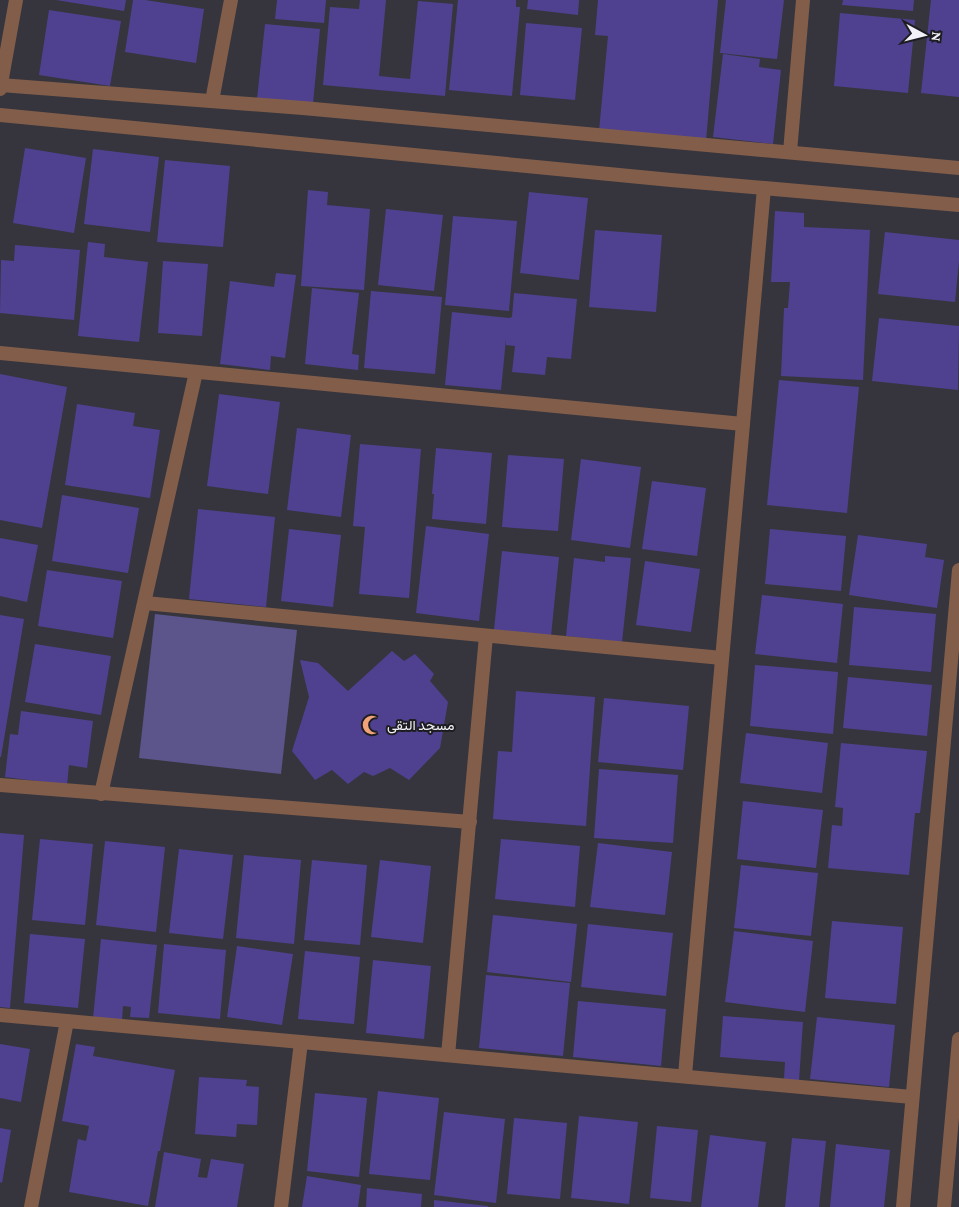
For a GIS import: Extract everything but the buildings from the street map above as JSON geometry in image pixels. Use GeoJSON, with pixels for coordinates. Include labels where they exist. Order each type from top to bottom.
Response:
{"type":"FeatureCollection","features":[{"type":"Feature","properties":{"kind":"street"},"geometry":{"type":"LineString","coordinates":[[16,0],[0,87],[333,110],[959,168]]}},
{"type":"Feature","properties":{"kind":"street"},"geometry":{"type":"LineString","coordinates":[[212,101],[231,0]]}},
{"type":"Feature","properties":{"kind":"street"},"geometry":{"type":"LineString","coordinates":[[790,152],[803,0]]}},
{"type":"Feature","properties":{"kind":"street"},"geometry":{"type":"LineString","coordinates":[[0,115],[959,205]]}},
{"type":"Feature","properties":{"kind":"street"},"geometry":{"type":"LineString","coordinates":[[685,1076],[764,188]]}},
{"type":"Feature","properties":{"kind":"street"},"geometry":{"type":"LineString","coordinates":[[0,353],[743,424]]}},
{"type":"Feature","properties":{"kind":"street"},"geometry":{"type":"LineString","coordinates":[[101,794],[196,372]]}},
{"type":"Feature","properties":{"kind":"street"},"geometry":{"type":"LineString","coordinates":[[903,1207],[959,570]]}},
{"type":"Feature","properties":{"kind":"street"},"geometry":{"type":"LineString","coordinates":[[145,603],[722,658]]}},
{"type":"Feature","properties":{"kind":"street"},"geometry":{"type":"LineString","coordinates":[[448,1055],[486,636]]}},
{"type":"Feature","properties":{"kind":"street"},"geometry":{"type":"LineString","coordinates":[[0,785],[470,822]]}},
{"type":"Feature","properties":{"kind":"street"},"geometry":{"type":"LineString","coordinates":[[0,1015],[912,1097]]}},
{"type":"Feature","properties":{"kind":"street"},"geometry":{"type":"LineString","coordinates":[[31,1207],[67,1021]]}},
{"type":"Feature","properties":{"kind":"street"},"geometry":{"type":"LineString","coordinates":[[944,1207],[959,1039]]}},
{"type":"Feature","properties":{"kind":"street"},"geometry":{"type":"LineString","coordinates":[[281,1207],[301,1042]]}},
{"type":"Feature","properties":{"kind":"shaded area"},"geometry":{"type":"Polygon","coordinates":[[[155,614],[297,630],[281,774],[139,758],[155,614]]]}},
{"type":"Feature","properties":{"kind":"place","name":"مسجد التقى"},"geometry":{"type":"Point","coordinates":[372,725]}}]}
